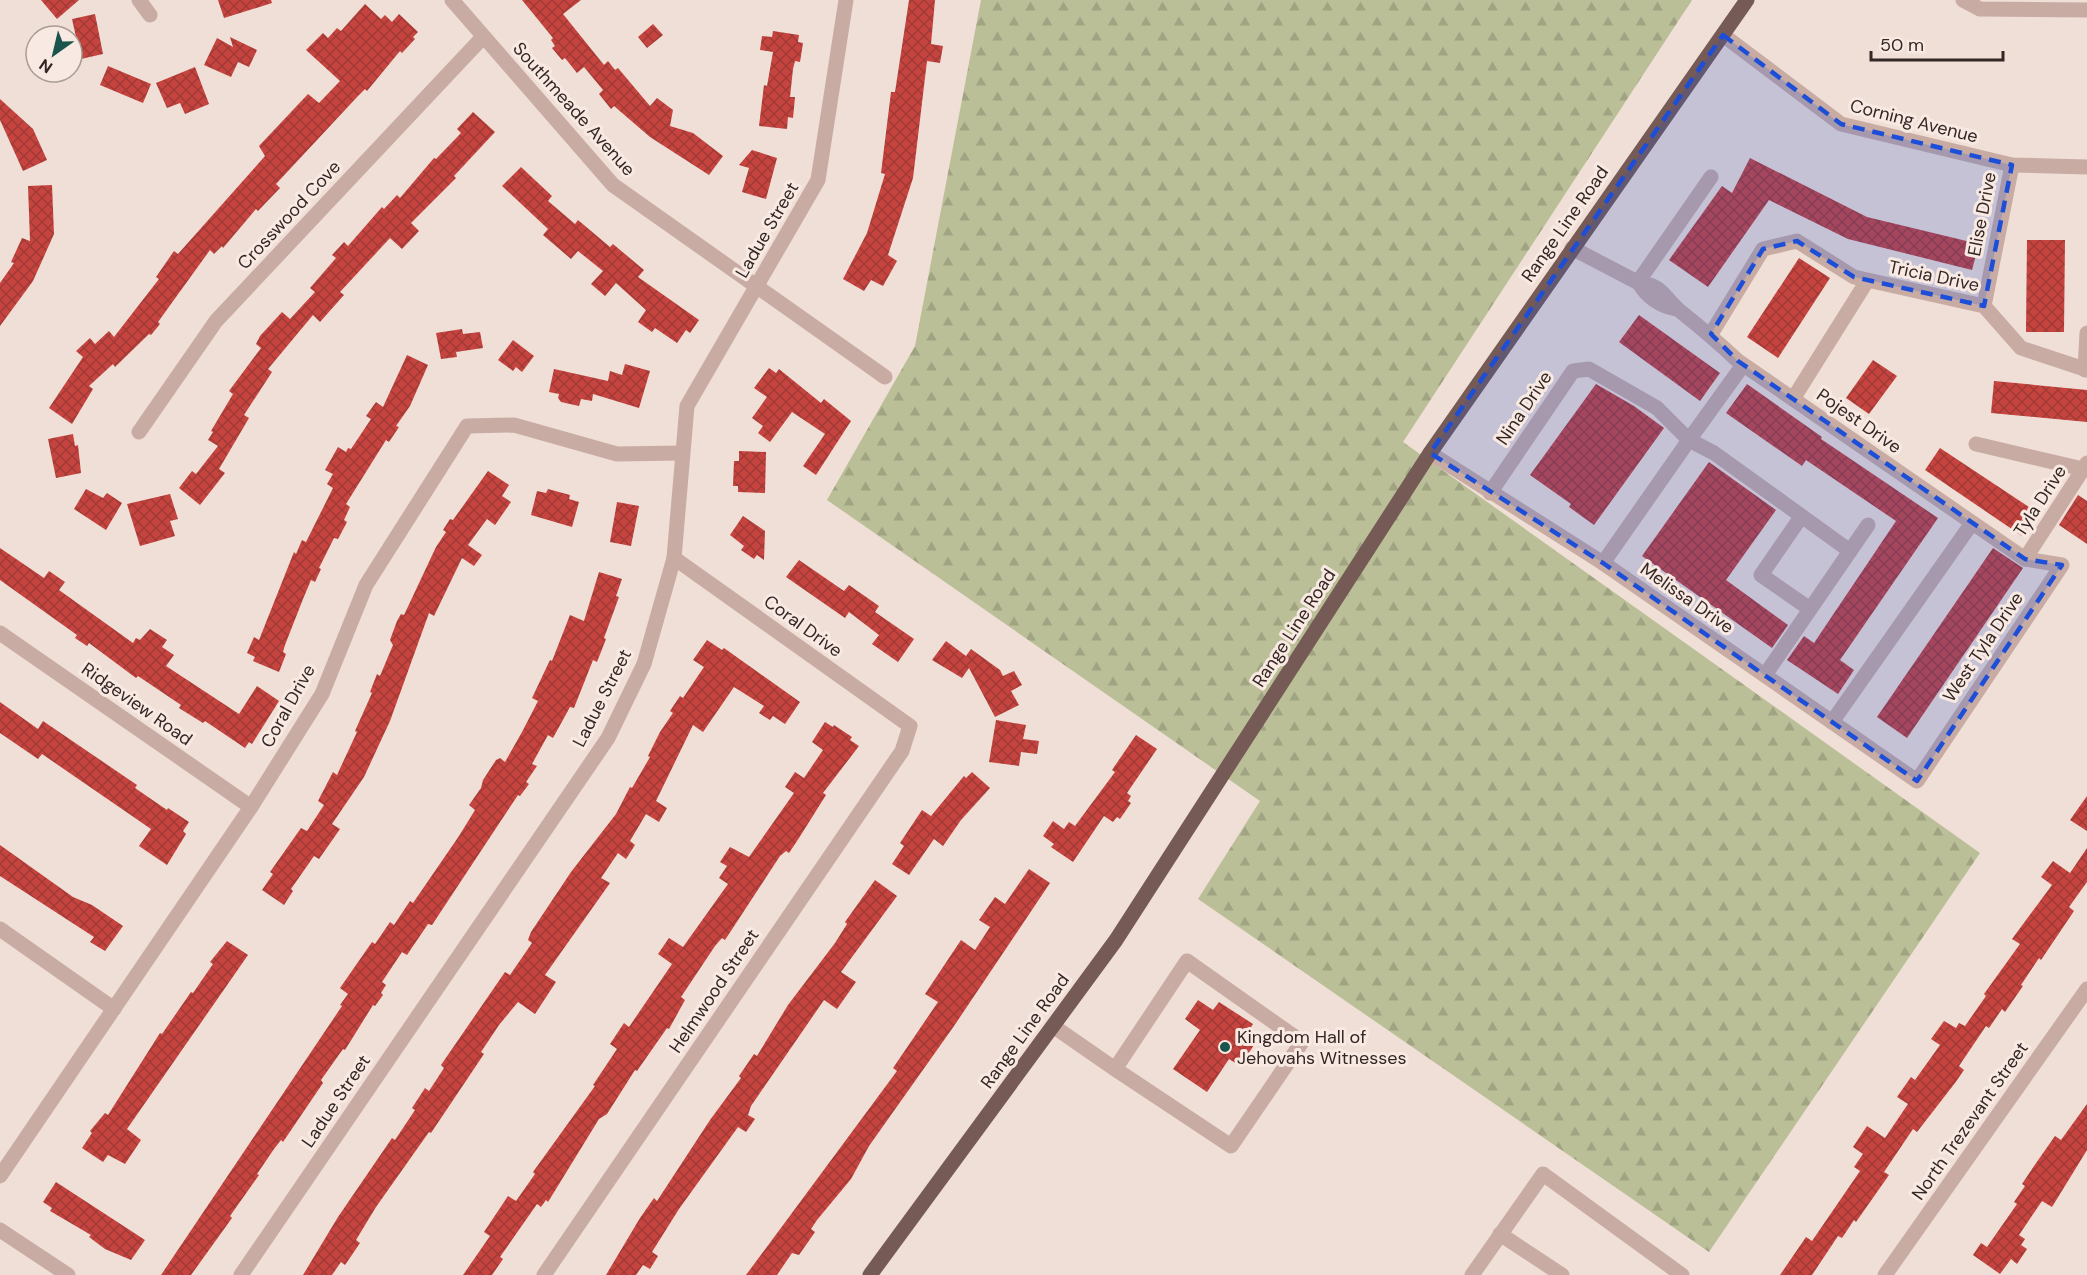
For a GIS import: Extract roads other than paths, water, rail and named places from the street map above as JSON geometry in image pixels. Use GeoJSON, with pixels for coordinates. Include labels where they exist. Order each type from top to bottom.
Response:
{"type":"FeatureCollection","features":[{"type":"Feature","properties":{"kind":"main road","name":"Range Line Road"},"geometry":{"type":"LineString","coordinates":[[870,1275],[1116,940],[1430,453],[1747,0]]}},
{"type":"Feature","properties":{"kind":"street"},"geometry":{"type":"LineString","coordinates":[[139,0],[150,15]]}},
{"type":"Feature","properties":{"kind":"street","name":"Southmeade Avenue"},"geometry":{"type":"LineString","coordinates":[[452,0],[613,185],[885,376]]}},
{"type":"Feature","properties":{"kind":"street","name":"Ladue Street"},"geometry":{"type":"LineString","coordinates":[[241,1275],[608,738],[644,664],[674,558],[687,406],[818,180],[846,0]]}},
{"type":"Feature","properties":{"kind":"street"},"geometry":{"type":"LineString","coordinates":[[1963,0],[1980,9],[2017,5],[2087,10]]}},
{"type":"Feature","properties":{"kind":"street","name":"Corning Avenue"},"geometry":{"type":"LineString","coordinates":[[1723,35],[1841,124],[2012,165],[2087,167]]}},
{"type":"Feature","properties":{"kind":"street","name":"Crosswood Cove"},"geometry":{"type":"LineString","coordinates":[[139,432],[216,321],[483,37]]}},
{"type":"Feature","properties":{"kind":"street","name":"Elise Drive"},"geometry":{"type":"LineString","coordinates":[[1984,306],[2012,165]]}},
{"type":"Feature","properties":{"kind":"street"},"geometry":{"type":"LineString","coordinates":[[1638,282],[1711,177]]}},
{"type":"Feature","properties":{"kind":"street","name":"Tricia Drive"},"geometry":{"type":"LineString","coordinates":[[1711,334],[1763,249],[1797,241],[1854,278],[1984,306],[2021,348],[2086,370]]}},
{"type":"Feature","properties":{"kind":"street","name":"Pojest Drive"},"geometry":{"type":"LineString","coordinates":[[1572,248],[1638,282],[1649,283],[1670,297],[1677,309],[1711,334],[1743,365],[2025,559]]}},
{"type":"Feature","properties":{"kind":"street"},"geometry":{"type":"LineString","coordinates":[[1793,399],[1868,282]]}},
{"type":"Feature","properties":{"kind":"street"},"geometry":{"type":"LineString","coordinates":[[2086,370],[2087,333]]}},
{"type":"Feature","properties":{"kind":"street"},"geometry":{"type":"LineString","coordinates":[[1603,563],[1743,365]]}},
{"type":"Feature","properties":{"kind":"street","name":"Nina Drive"},"geometry":{"type":"LineString","coordinates":[[1490,493],[1573,371],[1589,369],[1657,408],[1689,440],[1714,453],[1850,551]]}},
{"type":"Feature","properties":{"kind":"street","name":"Coral Drive"},"geometry":{"type":"LineString","coordinates":[[0,1176],[251,807],[322,694],[366,585],[467,426],[514,425],[617,454],[682,453]]}},
{"type":"Feature","properties":{"kind":"street"},"geometry":{"type":"LineString","coordinates":[[1976,444],[2086,467]]}},
{"type":"Feature","properties":{"kind":"street","name":"Melissa Drive"},"geometry":{"type":"LineString","coordinates":[[1430,453],[1603,563],[1917,781]]}},
{"type":"Feature","properties":{"kind":"street","name":"Tyla Drive"},"geometry":{"type":"LineString","coordinates":[[2025,559],[2086,467]]}},
{"type":"Feature","properties":{"kind":"street"},"geometry":{"type":"LineString","coordinates":[[1801,517],[1761,575],[1810,609]]}},
{"type":"Feature","properties":{"kind":"street"},"geometry":{"type":"LineString","coordinates":[[1832,722],[1972,523]]}},
{"type":"Feature","properties":{"kind":"street"},"geometry":{"type":"LineString","coordinates":[[1765,675],[1868,525]]}},
{"type":"Feature","properties":{"kind":"street","name":"Coral Drive"},"geometry":{"type":"LineString","coordinates":[[674,558],[910,726]]}},
{"type":"Feature","properties":{"kind":"street","name":"West Tyla Drive"},"geometry":{"type":"LineString","coordinates":[[1917,781],[2061,565],[2025,559]]}},
{"type":"Feature","properties":{"kind":"street","name":"Ridgeview Road"},"geometry":{"type":"LineString","coordinates":[[0,633],[251,807]]}},
{"type":"Feature","properties":{"kind":"street","name":"Helmwood Street"},"geometry":{"type":"LineString","coordinates":[[544,1275],[902,751],[910,726]]}},
{"type":"Feature","properties":{"kind":"street"},"geometry":{"type":"LineString","coordinates":[[0,929],[114,1009]]}},
{"type":"Feature","properties":{"kind":"street"},"geometry":{"type":"LineString","coordinates":[[1053,1026],[1115,1069],[1231,1146],[1302,1042],[1187,961],[1115,1069]]}},
{"type":"Feature","properties":{"kind":"street","name":"North Trezevant Street"},"geometry":{"type":"LineString","coordinates":[[1885,1275],[2087,989]]}},
{"type":"Feature","properties":{"kind":"street"},"geometry":{"type":"LineString","coordinates":[[1472,1275],[1543,1174],[1682,1275]]}},
{"type":"Feature","properties":{"kind":"street"},"geometry":{"type":"LineString","coordinates":[[0,1230],[68,1275]]}},
{"type":"Feature","properties":{"kind":"street"},"geometry":{"type":"LineString","coordinates":[[1500,1234],[1562,1275]]}},
{"type":"Feature","properties":{"kind":"place","name":"Kingdom Hall of Jehovahs Witnesses"},"geometry":{"type":"Point","coordinates":[1225,1047]}}]}
